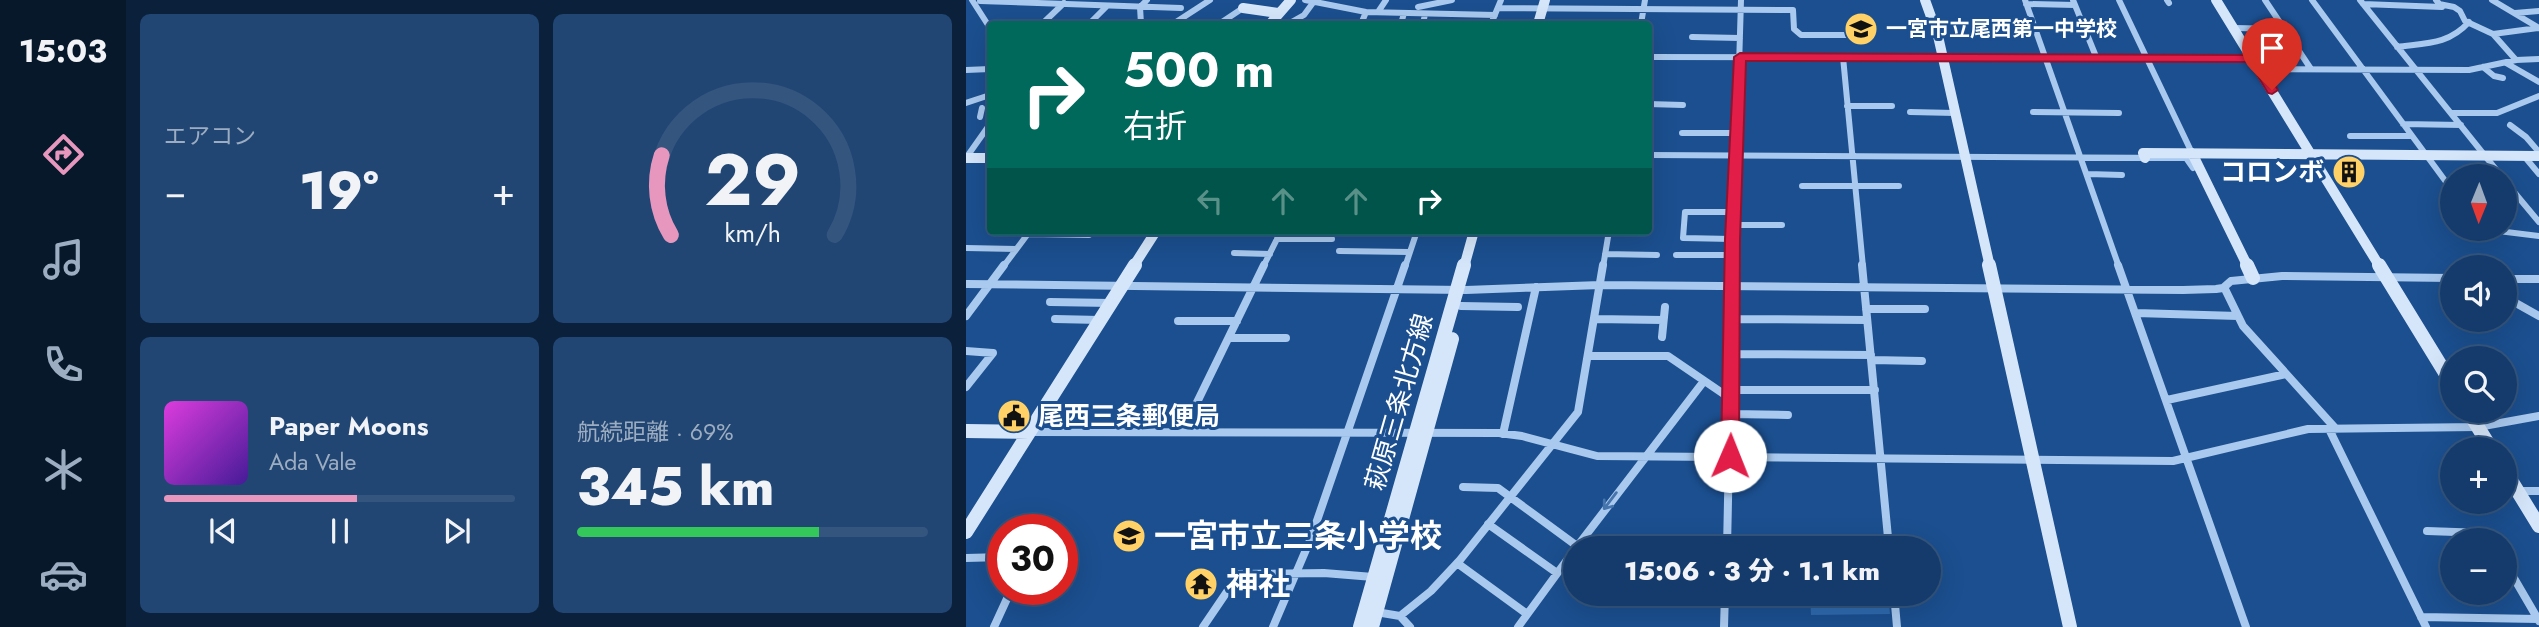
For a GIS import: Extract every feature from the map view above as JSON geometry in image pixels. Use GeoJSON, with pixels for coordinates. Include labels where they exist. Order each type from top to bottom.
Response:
{"type":"FeatureCollection","features":[{"type":"Feature","properties":{"kind":"street"},"geometry":{"type":"LineString","coordinates":[[1141,21],[1140,7],[1147,0]]}},
{"type":"Feature","properties":{"kind":"street"},"geometry":{"type":"LineString","coordinates":[[1178,21],[1210,0]]}},
{"type":"Feature","properties":{"kind":"street"},"geometry":{"type":"LineString","coordinates":[[1224,21],[1250,0]]}},
{"type":"Feature","properties":{"kind":"street"},"geometry":{"type":"LineString","coordinates":[[1272,21],[1291,0]]}},
{"type":"Feature","properties":{"kind":"street"},"geometry":{"type":"LineString","coordinates":[[1305,0],[1366,12],[1404,13],[1452,0]]}},
{"type":"Feature","properties":{"kind":"street"},"geometry":{"type":"LineString","coordinates":[[1378,12],[1386,0]]}},
{"type":"Feature","properties":{"kind":"street"},"geometry":{"type":"LineString","coordinates":[[1417,10],[1420,0]]}},
{"type":"Feature","properties":{"kind":"street"},"geometry":{"type":"LineString","coordinates":[[1492,21],[1501,0]]}},
{"type":"Feature","properties":{"kind":"street"},"geometry":{"type":"LineString","coordinates":[[1615,9],[1617,0]]}},
{"type":"Feature","properties":{"kind":"street"},"geometry":{"type":"LineString","coordinates":[[1641,21],[1645,0]]}},
{"type":"Feature","properties":{"kind":"street"},"geometry":{"type":"LineString","coordinates":[[1691,9],[1692,0]]}},
{"type":"Feature","properties":{"kind":"street"},"geometry":{"type":"LineString","coordinates":[[1727,536],[1732,239],[1741,0]]}},
{"type":"Feature","properties":{"kind":"street"},"geometry":{"type":"LineString","coordinates":[[1925,0],[1938,36],[2070,627]]}},
{"type":"Feature","properties":{"kind":"street"},"geometry":{"type":"LineString","coordinates":[[2119,0],[2253,278]]}},
{"type":"Feature","properties":{"kind":"street"},"geometry":{"type":"LineString","coordinates":[[2216,0],[2440,364]]}},
{"type":"Feature","properties":{"kind":"street"},"geometry":{"type":"LineString","coordinates":[[2265,0],[2311,69]]}},
{"type":"Feature","properties":{"kind":"street"},"geometry":{"type":"LineString","coordinates":[[2312,0],[2440,174]]}},
{"type":"Feature","properties":{"kind":"street"},"geometry":{"type":"LineString","coordinates":[[2493,0],[2539,28]]}},
{"type":"Feature","properties":{"kind":"street"},"geometry":{"type":"LineString","coordinates":[[987,22],[977,1],[1181,8]]}},
{"type":"Feature","properties":{"kind":"street"},"geometry":{"type":"LineString","coordinates":[[1292,21],[1304,15],[1314,1]]}},
{"type":"Feature","properties":{"kind":"street"},"geometry":{"type":"LineString","coordinates":[[1045,21],[1065,2]]}},
{"type":"Feature","properties":{"kind":"street"},"geometry":{"type":"LineString","coordinates":[[2097,59],[2074,2],[2025,2],[2246,627]]}},
{"type":"Feature","properties":{"kind":"street"},"geometry":{"type":"LineString","coordinates":[[2361,2],[2442,7],[2438,2]]}},
{"type":"Feature","properties":{"kind":"street"},"geometry":{"type":"LineString","coordinates":[[2361,2],[2492,164]]}},
{"type":"Feature","properties":{"kind":"street"},"geometry":{"type":"LineString","coordinates":[[2438,2],[2460,10],[2465,21],[2493,34],[2516,60]]}},
{"type":"Feature","properties":{"kind":"street"},"geometry":{"type":"LineString","coordinates":[[1417,10],[1426,14],[1496,12],[1547,4],[1615,9],[1793,10],[1794,29],[1801,35],[1847,35]]}},
{"type":"Feature","properties":{"kind":"street"},"geometry":{"type":"LineString","coordinates":[[1539,21],[1547,4]]}},
{"type":"Feature","properties":{"kind":"street"},"geometry":{"type":"LineString","coordinates":[[1091,21],[1107,6]]}},
{"type":"Feature","properties":{"kind":"street"},"geometry":{"type":"LineString","coordinates":[[1243,8],[1278,13]]}},
{"type":"Feature","properties":{"kind":"street"},"geometry":{"type":"LineString","coordinates":[[2514,13],[2539,11]]}},
{"type":"Feature","properties":{"kind":"street"},"geometry":{"type":"LineString","coordinates":[[1362,21],[1366,12]]}},
{"type":"Feature","properties":{"kind":"street"},"geometry":{"type":"LineString","coordinates":[[1402,21],[1404,13]]}},
{"type":"Feature","properties":{"kind":"street"},"geometry":{"type":"LineString","coordinates":[[1424,21],[1426,14]]}},
{"type":"Feature","properties":{"kind":"street"},"geometry":{"type":"LineString","coordinates":[[2397,47],[2441,41],[2457,35],[2469,22]]}},
{"type":"Feature","properties":{"kind":"street"},"geometry":{"type":"LineString","coordinates":[[2234,28],[2284,29]]}},
{"type":"Feature","properties":{"kind":"street"},"geometry":{"type":"LineString","coordinates":[[2493,34],[2539,28]]}},
{"type":"Feature","properties":{"kind":"street"},"geometry":{"type":"LineString","coordinates":[[1692,37],[1740,38]]}},
{"type":"Feature","properties":{"kind":"street"},"geometry":{"type":"LineString","coordinates":[[1652,57],[2146,58],[2363,70],[2483,67],[2516,60],[2539,59]]}},
{"type":"Feature","properties":{"kind":"street"},"geometry":{"type":"LineString","coordinates":[[1843,57],[1888,536]]}},
{"type":"Feature","properties":{"kind":"street"},"geometry":{"type":"LineString","coordinates":[[2506,62],[2539,82]]}},
{"type":"Feature","properties":{"kind":"street"},"geometry":{"type":"LineString","coordinates":[[2483,67],[2494,76],[2503,78]]}},
{"type":"Feature","properties":{"kind":"street"},"geometry":{"type":"LineString","coordinates":[[966,70],[987,69]]}},
{"type":"Feature","properties":{"kind":"street"},"geometry":{"type":"LineString","coordinates":[[966,103],[987,96]]}},
{"type":"Feature","properties":{"kind":"street"},"geometry":{"type":"LineString","coordinates":[[2451,113],[2497,113],[2539,96]]}},
{"type":"Feature","properties":{"kind":"street"},"geometry":{"type":"LineString","coordinates":[[1652,104],[1683,105]]}},
{"type":"Feature","properties":{"kind":"street"},"geometry":{"type":"LineString","coordinates":[[1847,106],[1892,106]]}},
{"type":"Feature","properties":{"kind":"street"},"geometry":{"type":"LineString","coordinates":[[1910,112],[1955,113]]}},
{"type":"Feature","properties":{"kind":"street"},"geometry":{"type":"LineString","coordinates":[[2033,112],[2119,113]]}},
{"type":"Feature","properties":{"kind":"street"},"geometry":{"type":"LineString","coordinates":[[2403,124],[2461,125]]}},
{"type":"Feature","properties":{"kind":"street"},"geometry":{"type":"LineString","coordinates":[[2145,158],[2143,153],[2427,156],[2539,154],[2526,137],[2510,125]]}},
{"type":"Feature","properties":{"kind":"street"},"geometry":{"type":"LineString","coordinates":[[966,158],[987,130]]}},
{"type":"Feature","properties":{"kind":"street"},"geometry":{"type":"LineString","coordinates":[[1682,133],[1737,133]]}},
{"type":"Feature","properties":{"kind":"street"},"geometry":{"type":"LineString","coordinates":[[2350,136],[2412,136]]}},
{"type":"Feature","properties":{"kind":"street"},"geometry":{"type":"LineString","coordinates":[[1652,155],[2145,158],[2186,159],[2193,168]]}},
{"type":"Feature","properties":{"kind":"street"},"geometry":{"type":"LineString","coordinates":[[2524,156],[2539,174]]}},
{"type":"Feature","properties":{"kind":"street"},"geometry":{"type":"LineString","coordinates":[[966,158],[987,158]]}},
{"type":"Feature","properties":{"kind":"street"},"geometry":{"type":"LineString","coordinates":[[2088,174],[2122,175]]}},
{"type":"Feature","properties":{"kind":"street"},"geometry":{"type":"LineString","coordinates":[[1802,186],[1899,186]]}},
{"type":"Feature","properties":{"kind":"street"},"geometry":{"type":"LineString","coordinates":[[2517,195],[2539,222]]}},
{"type":"Feature","properties":{"kind":"street"},"geometry":{"type":"LineString","coordinates":[[1732,239],[1683,238],[1685,212],[1733,212]]}},
{"type":"Feature","properties":{"kind":"street"},"geometry":{"type":"LineString","coordinates":[[1733,225],[1782,225]]}},
{"type":"Feature","properties":{"kind":"street"},"geometry":{"type":"LineString","coordinates":[[2517,233],[2539,236]]}},
{"type":"Feature","properties":{"kind":"street"},"geometry":{"type":"LineString","coordinates":[[966,316],[1027,235]]}},
{"type":"Feature","properties":{"kind":"street"},"geometry":{"type":"LineString","coordinates":[[966,532],[1153,235]]}},
{"type":"Feature","properties":{"kind":"street"},"geometry":{"type":"LineString","coordinates":[[1183,431],[1279,235]]}},
{"type":"Feature","properties":{"kind":"street"},"geometry":{"type":"LineString","coordinates":[[1273,627],[1297,572],[1415,235]]}},
{"type":"Feature","properties":{"kind":"street","name":"萩原三条北方線"},"geometry":{"type":"LineString","coordinates":[[1356,623],[1374,577],[1461,306],[1473,235]]}},
{"type":"Feature","properties":{"kind":"street","name":"萩原三条北方線"},"geometry":{"type":"LineString","coordinates":[[1372,627],[1421,433],[1462,289],[1481,235]]}},
{"type":"Feature","properties":{"kind":"street"},"geometry":{"type":"LineString","coordinates":[[1356,623],[1396,617],[1431,591],[1457,563],[1578,412],[1608,235]]}},
{"type":"Feature","properties":{"kind":"street"},"geometry":{"type":"LineString","coordinates":[[1277,239],[1332,239]]}},
{"type":"Feature","properties":{"kind":"street"},"geometry":{"type":"LineString","coordinates":[[966,248],[1016,249]]}},
{"type":"Feature","properties":{"kind":"street"},"geometry":{"type":"LineString","coordinates":[[1339,251],[1409,252]]}},
{"type":"Feature","properties":{"kind":"street"},"geometry":{"type":"LineString","coordinates":[[1234,253],[1270,254]]}},
{"type":"Feature","properties":{"kind":"street"},"geometry":{"type":"LineString","coordinates":[[1605,254],[1657,255]]}},
{"type":"Feature","properties":{"kind":"street"},"geometry":{"type":"LineString","coordinates":[[1676,255],[1732,255]]}},
{"type":"Feature","properties":{"kind":"street"},"geometry":{"type":"LineString","coordinates":[[966,284],[1396,289],[1600,285],[2183,290],[2224,286],[2231,281],[2253,278],[2440,278]]}},
{"type":"Feature","properties":{"kind":"street"},"geometry":{"type":"LineString","coordinates":[[2517,279],[2539,279]]}},
{"type":"Feature","properties":{"kind":"street"},"geometry":{"type":"LineString","coordinates":[[2224,286],[2238,316],[2255,341],[2332,429],[2426,627]]}},
{"type":"Feature","properties":{"kind":"street"},"geometry":{"type":"LineString","coordinates":[[1503,434],[1536,287]]}},
{"type":"Feature","properties":{"kind":"street"},"geometry":{"type":"LineString","coordinates":[[1050,302],[1111,303]]}},
{"type":"Feature","properties":{"kind":"street"},"geometry":{"type":"LineString","coordinates":[[2517,304],[2539,316]]}},
{"type":"Feature","properties":{"kind":"street"},"geometry":{"type":"LineString","coordinates":[[1461,306],[1518,307]]}},
{"type":"Feature","properties":{"kind":"street"},"geometry":{"type":"LineString","coordinates":[[1662,337],[1665,307]]}},
{"type":"Feature","properties":{"kind":"street"},"geometry":{"type":"LineString","coordinates":[[1866,309],[1925,309]]}},
{"type":"Feature","properties":{"kind":"street"},"geometry":{"type":"LineString","coordinates":[[2136,313],[2174,312],[2210,317],[2238,316]]}},
{"type":"Feature","properties":{"kind":"street"},"geometry":{"type":"LineString","coordinates":[[1055,319],[1101,320]]}},
{"type":"Feature","properties":{"kind":"street"},"geometry":{"type":"LineString","coordinates":[[1594,319],[1663,320]]}},
{"type":"Feature","properties":{"kind":"street"},"geometry":{"type":"LineString","coordinates":[[1732,319],[1867,320]]}},
{"type":"Feature","properties":{"kind":"street"},"geometry":{"type":"LineString","coordinates":[[1178,321],[1237,321]]}},
{"type":"Feature","properties":{"kind":"street"},"geometry":{"type":"LineString","coordinates":[[1229,338],[1286,338]]}},
{"type":"Feature","properties":{"kind":"street"},"geometry":{"type":"LineString","coordinates":[[966,351],[993,353],[966,387]]}},
{"type":"Feature","properties":{"kind":"street"},"geometry":{"type":"LineString","coordinates":[[1732,354],[1922,361]]}},
{"type":"Feature","properties":{"kind":"street"},"geometry":{"type":"LineString","coordinates":[[1588,356],[1668,356],[1731,394],[1875,390]]}},
{"type":"Feature","properties":{"kind":"street"},"geometry":{"type":"LineString","coordinates":[[2167,400],[2286,374]]}},
{"type":"Feature","properties":{"kind":"street"},"geometry":{"type":"LineString","coordinates":[[1585,536],[1704,380]]}},
{"type":"Feature","properties":{"kind":"street"},"geometry":{"type":"LineString","coordinates":[[1731,414],[1788,415]]}},
{"type":"Feature","properties":{"kind":"street"},"geometry":{"type":"LineString","coordinates":[[966,432],[1503,434],[1597,456],[2173,461],[2308,429],[2478,427],[2539,416]]}},
{"type":"Feature","properties":{"kind":"street"},"geometry":{"type":"LineString","coordinates":[[2476,423],[2484,437]]}},
{"type":"Feature","properties":{"kind":"street"},"geometry":{"type":"LineString","coordinates":[[1463,487],[1498,488],[1563,538]]}},
{"type":"Feature","properties":{"kind":"street"},"geometry":{"type":"LineString","coordinates":[[2518,491],[2539,491]]}},
{"type":"Feature","properties":{"kind":"street"},"geometry":{"type":"LineString","coordinates":[[2518,491],[2539,526]]}},
{"type":"Feature","properties":{"kind":"street"},"geometry":{"type":"LineString","coordinates":[[1488,524],[1557,573]]}},
{"type":"Feature","properties":{"kind":"street"},"geometry":{"type":"LineString","coordinates":[[2427,531],[2440,531]]}},
{"type":"Feature","properties":{"kind":"street"},"geometry":{"type":"LineString","coordinates":[[966,558],[987,557]]}},
{"type":"Feature","properties":{"kind":"street"},"geometry":{"type":"LineString","coordinates":[[1457,563],[1527,614]]}},
{"type":"Feature","properties":{"kind":"street"},"geometry":{"type":"LineString","coordinates":[[1518,627],[1563,565]]}},
{"type":"Feature","properties":{"kind":"street"},"geometry":{"type":"LineString","coordinates":[[1203,627],[1239,574],[1297,572],[1374,577]]}},
{"type":"Feature","properties":{"kind":"street"},"geometry":{"type":"LineString","coordinates":[[2517,584],[2538,620]]}},
{"type":"Feature","properties":{"kind":"street"},"geometry":{"type":"LineString","coordinates":[[994,627],[1004,605]]}},
{"type":"Feature","properties":{"kind":"street"},"geometry":{"type":"LineString","coordinates":[[1724,627],[1725,606]]}},
{"type":"Feature","properties":{"kind":"street"},"geometry":{"type":"LineString","coordinates":[[1895,606],[1897,627]]}},
{"type":"Feature","properties":{"kind":"street"},"geometry":{"type":"LineString","coordinates":[[1376,612],[1396,617],[1410,627]]}},
{"type":"Feature","properties":{"kind":"street"},"geometry":{"type":"LineString","coordinates":[[2421,617],[2538,620]]}},
{"type":"Feature","properties":{"kind":"shaded area"},"geometry":{"type":"Polygon","coordinates":[[[1811,606],[1889,606],[1890,614],[1811,615],[1811,606]]]}},
{"type":"Feature","properties":{"kind":"place","name":"一宮市立尾西第一中学校"},"geometry":{"type":"Point","coordinates":[1861,29]}},
{"type":"Feature","properties":{"kind":"place","name":"コロンボ"},"geometry":{"type":"Point","coordinates":[2349,172]}},
{"type":"Feature","properties":{"kind":"place","name":"尾西三条郵便局"},"geometry":{"type":"Point","coordinates":[1014,416]}},
{"type":"Feature","properties":{"kind":"place","name":"一宮市立三条小学校"},"geometry":{"type":"Point","coordinates":[1129,536]}},
{"type":"Feature","properties":{"kind":"place","name":"神社"},"geometry":{"type":"Point","coordinates":[1201,584]}},
{"type":"Feature","properties":{"kind":"route"},"geometry":{"type":"LineString","coordinates":[[1730,456],[1732,239],[1740,57],[2253,58],[2272,90]]}}]}
